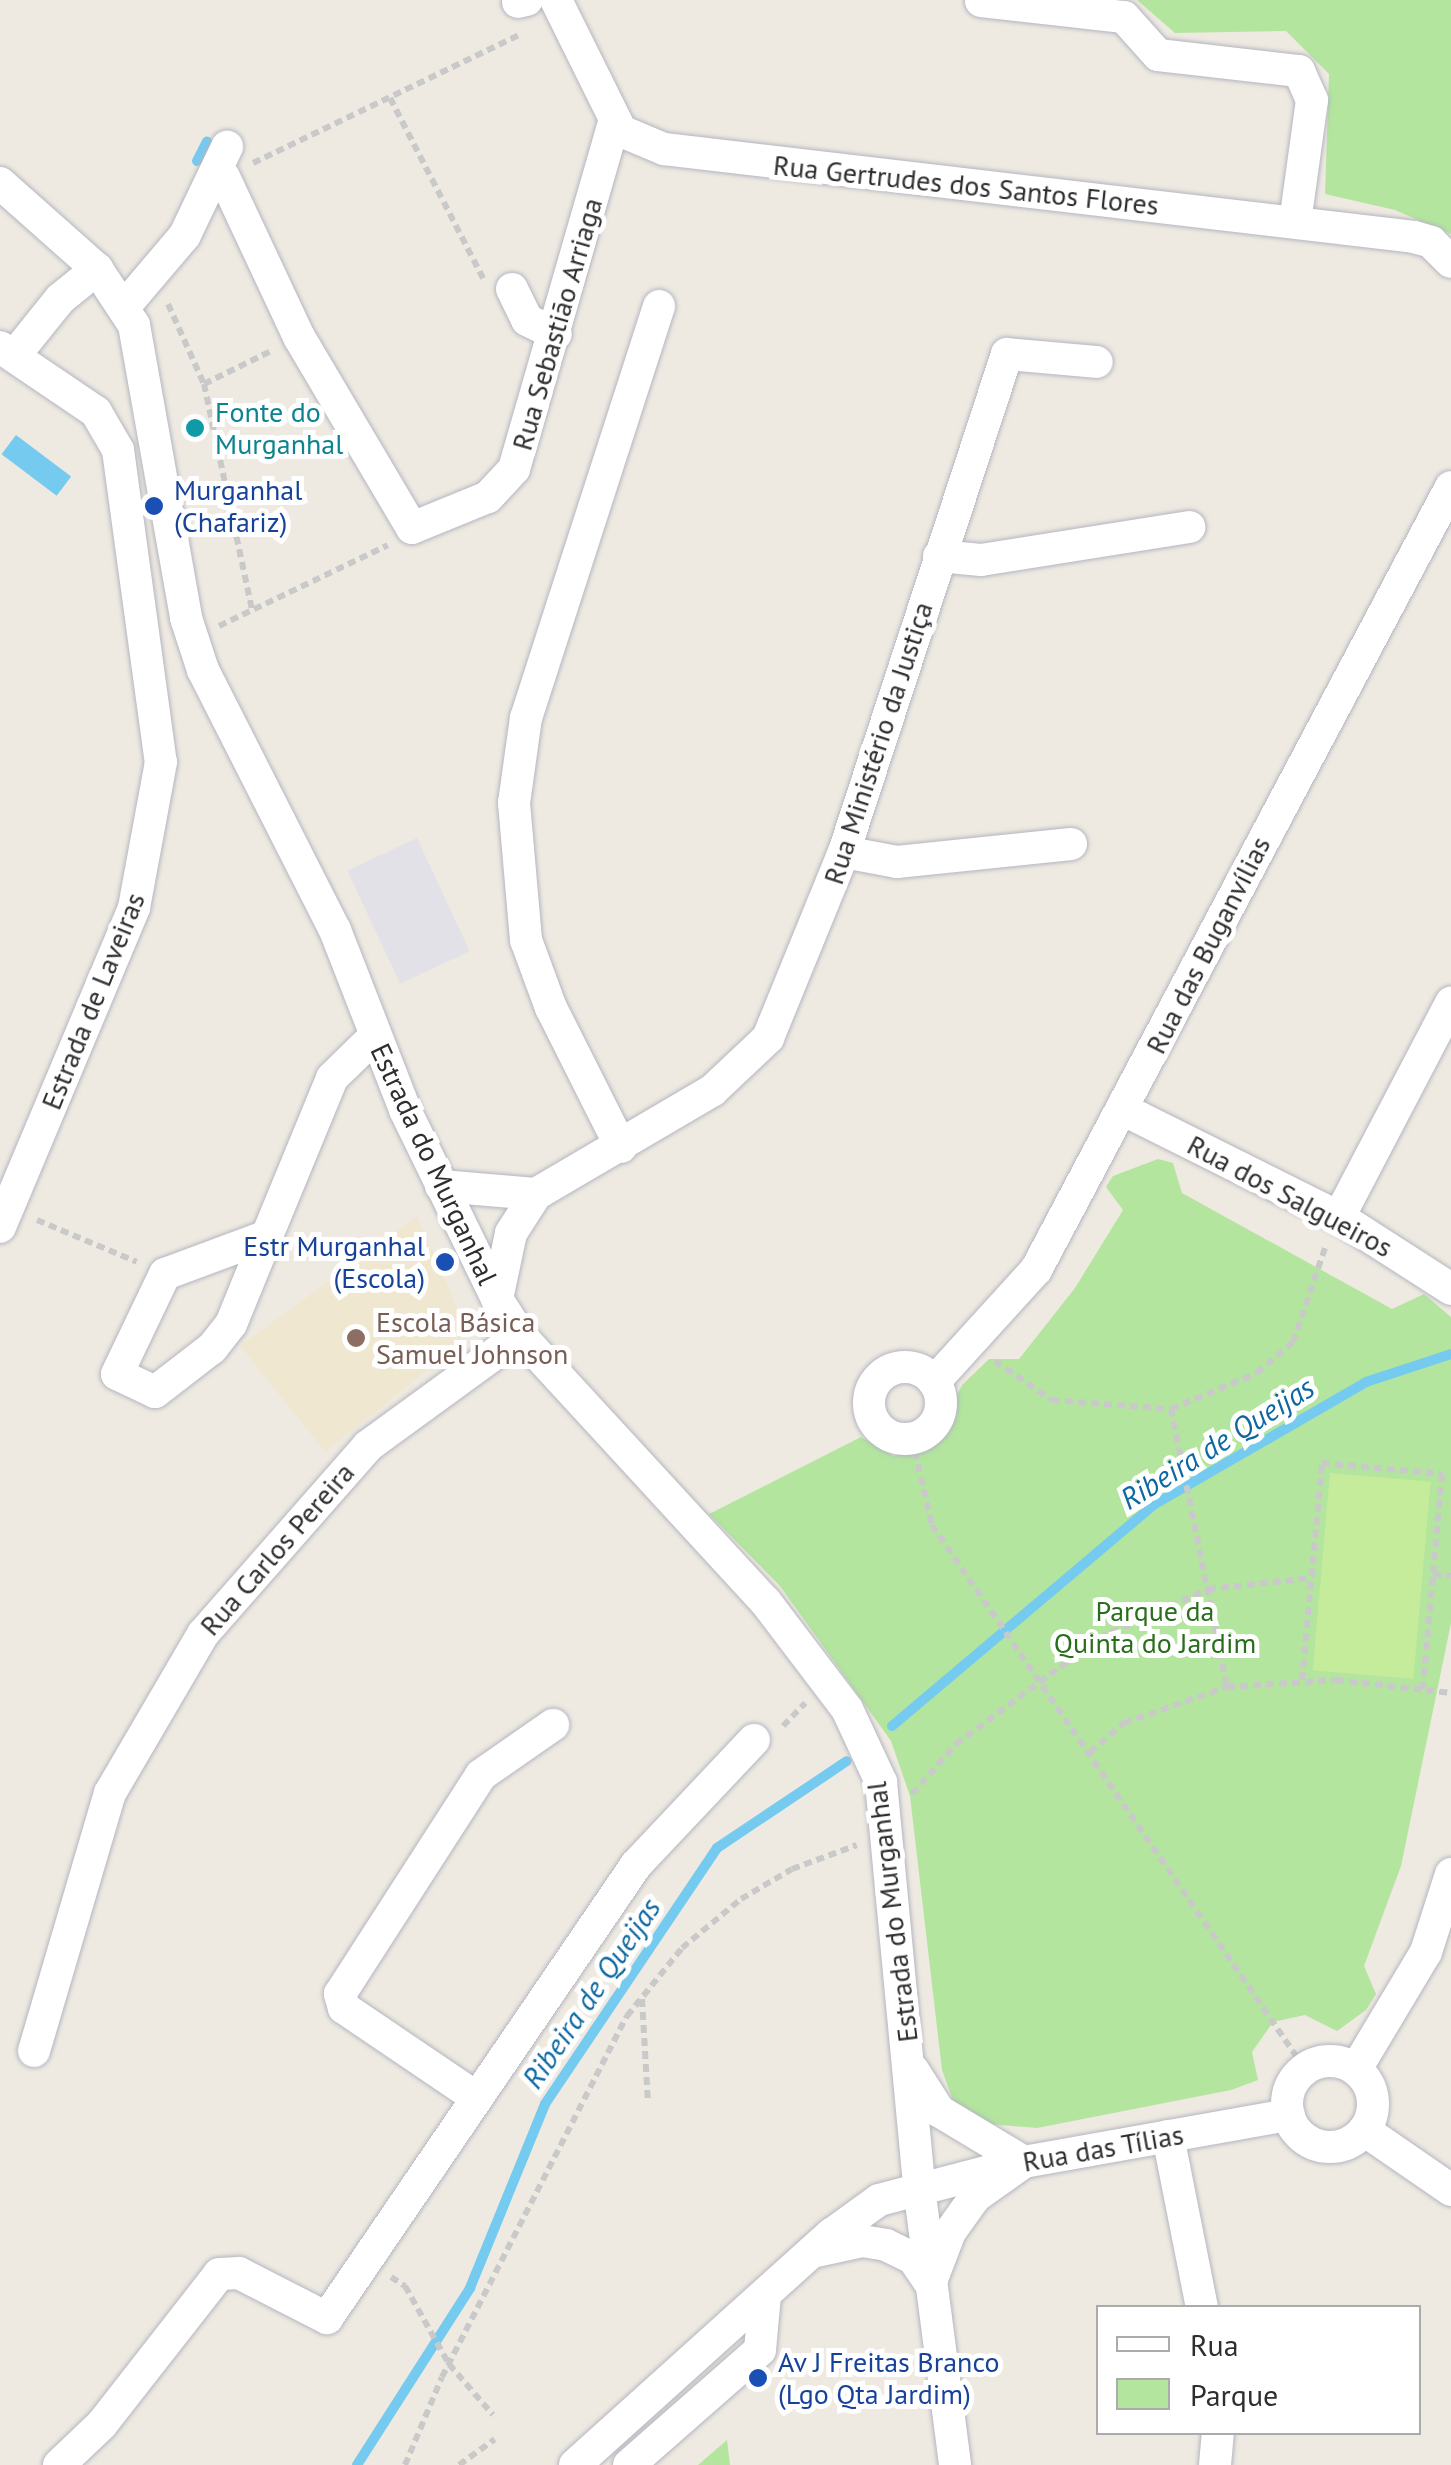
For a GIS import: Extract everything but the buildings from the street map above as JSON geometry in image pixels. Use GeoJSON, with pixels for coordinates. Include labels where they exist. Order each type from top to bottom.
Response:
{"type":"FeatureCollection","features":[{"type":"Feature","properties":{"kind":"street"},"geometry":{"type":"LineString","coordinates":[[982,0],[1124,17],[1158,55],[1299,71],[1312,100],[1295,222]]}},
{"type":"Feature","properties":{"kind":"street"},"geometry":{"type":"LineString","coordinates":[[559,7],[615,120]]}},
{"type":"Feature","properties":{"kind":"street","name":"Rua Gertrudes dos Santos Flores"},"geometry":{"type":"LineString","coordinates":[[615,120],[642,142],[694,155],[1414,237],[1431,242],[1451,262]]}},
{"type":"Feature","properties":{"kind":"street","name":"Rua Sebastião Arriaga"},"geometry":{"type":"LineString","coordinates":[[412,528],[488,496],[514,469],[615,120]]}},
{"type":"Feature","properties":{"kind":"street"},"geometry":{"type":"LineString","coordinates":[[124,308],[156,277],[185,235],[225,162]]}},
{"type":"Feature","properties":{"kind":"street"},"geometry":{"type":"LineString","coordinates":[[225,162],[299,337],[412,528]]}},
{"type":"Feature","properties":{"kind":"street","name":"Estrada do Murganhal"},"geometry":{"type":"LineString","coordinates":[[0,183],[98,269],[124,308],[141,349],[191,639],[242,758],[335,930],[374,1036],[497,1299],[520,1334],[765,1601],[847,1709],[881,1782],[930,2283],[954,2465]]}},
{"type":"Feature","properties":{"kind":"street"},"geometry":{"type":"LineString","coordinates":[[98,269],[60,298],[7,351],[96,412],[118,450],[156,443]]}},
{"type":"Feature","properties":{"kind":"street"},"geometry":{"type":"LineString","coordinates":[[512,289],[527,320],[556,334]]}},
{"type":"Feature","properties":{"kind":"street"},"geometry":{"type":"LineString","coordinates":[[621,1147],[552,1008],[526,940],[514,803],[526,718],[659,306]]}},
{"type":"Feature","properties":{"kind":"street","name":"Rua Ministério da Justiça"},"geometry":{"type":"LineString","coordinates":[[536,1194],[713,1090],[768,1038],[844,852],[1007,354],[1097,362]]}},
{"type":"Feature","properties":{"kind":"street","name":"Estrada de Laveiras"},"geometry":{"type":"LineString","coordinates":[[4,1218],[134,908],[152,827],[160,722],[134,606],[118,450]]}},
{"type":"Feature","properties":{"kind":"street","name":"Rua das Buganvílias"},"geometry":{"type":"LineString","coordinates":[[934,1382],[1036,1270],[1451,487]]}},
{"type":"Feature","properties":{"kind":"street"},"geometry":{"type":"LineString","coordinates":[[939,556],[981,560],[1189,527]]}},
{"type":"Feature","properties":{"kind":"street"},"geometry":{"type":"LineString","coordinates":[[844,852],[898,862],[1070,844]]}},
{"type":"Feature","properties":{"kind":"street"},"geometry":{"type":"LineString","coordinates":[[1340,1218],[1451,1003]]}},
{"type":"Feature","properties":{"kind":"street"},"geometry":{"type":"LineString","coordinates":[[267,1236],[166,1274],[117,1374],[155,1392],[223,1337],[267,1236],[332,1078],[374,1036]]}},
{"type":"Feature","properties":{"kind":"street","name":"Rua dos Salgueiros"},"geometry":{"type":"LineString","coordinates":[[1124,1110],[1340,1218],[1451,1289]]}},
{"type":"Feature","properties":{"kind":"street"},"geometry":{"type":"LineString","coordinates":[[441,1186],[536,1194],[511,1234],[497,1299]]}},
{"type":"Feature","properties":{"kind":"street","name":"Rua Carlos Pereira"},"geometry":{"type":"LineString","coordinates":[[34,2050],[110,1793],[202,1634],[368,1446],[520,1334]]}},
{"type":"Feature","properties":{"kind":"street"},"geometry":{"type":"LineString","coordinates":[[904,1366],[934,1382],[939,1416],[912,1438],[888,1435],[872,1418],[874,1384],[904,1366]]}},
{"type":"Feature","properties":{"kind":"street"},"geometry":{"type":"LineString","coordinates":[[477,2098],[344,2008],[340,1994],[481,1775],[553,1725]]}},
{"type":"Feature","properties":{"kind":"street"},"geometry":{"type":"LineString","coordinates":[[59,2465],[102,2424],[219,2274],[239,2273],[327,2318],[636,1865],[754,1740]]}},
{"type":"Feature","properties":{"kind":"street"},"geometry":{"type":"LineString","coordinates":[[1356,2069],[1426,1952],[1451,1874]]}},
{"type":"Feature","properties":{"kind":"street"},"geometry":{"type":"LineString","coordinates":[[1330,2061],[1356,2069],[1371,2091],[1364,2130],[1328,2147],[1303,2138],[1288,2115],[1290,2090],[1304,2069],[1330,2061]]}},
{"type":"Feature","properties":{"kind":"street"},"geometry":{"type":"LineString","coordinates":[[911,2067],[939,2111],[1024,2162],[976,2197],[950,2232],[930,2283]]}},
{"type":"Feature","properties":{"kind":"street","name":"Rua das Tílias"},"geometry":{"type":"LineString","coordinates":[[575,2465],[856,2214],[920,2187],[1024,2162],[1288,2115]]}},
{"type":"Feature","properties":{"kind":"street"},"geometry":{"type":"LineString","coordinates":[[1364,2130],[1451,2190]]}},
{"type":"Feature","properties":{"kind":"street"},"geometry":{"type":"LineString","coordinates":[[1168,2136],[1201,2305]]}},
{"type":"Feature","properties":{"kind":"street"},"geometry":{"type":"LineString","coordinates":[[811,2253],[862,2241],[886,2245],[913,2258],[930,2283]]}},
{"type":"Feature","properties":{"kind":"street"},"geometry":{"type":"LineString","coordinates":[[629,2465],[760,2350],[765,2295]]}},
{"type":"Feature","properties":{"kind":"street"},"geometry":{"type":"LineString","coordinates":[[1214,2465],[1218,2435]]}},
{"type":"Feature","properties":{"kind":"path"},"geometry":{"type":"LineString","coordinates":[[225,162],[390,98],[559,7]]}},
{"type":"Feature","properties":{"kind":"path"},"geometry":{"type":"LineString","coordinates":[[390,98],[476,276],[512,289]]}},
{"type":"Feature","properties":{"kind":"path"},"geometry":{"type":"LineString","coordinates":[[156,277],[204,384],[252,610]]}},
{"type":"Feature","properties":{"kind":"path"},"geometry":{"type":"LineString","coordinates":[[204,384],[299,337]]}},
{"type":"Feature","properties":{"kind":"path"},"geometry":{"type":"LineString","coordinates":[[191,639],[375,554],[412,528]]}},
{"type":"Feature","properties":{"kind":"path"},"geometry":{"type":"LineString","coordinates":[[4,1218],[166,1274]]}},
{"type":"Feature","properties":{"kind":"path"},"geometry":{"type":"LineString","coordinates":[[969,1344],[1052,1400],[1171,1409],[1257,1372],[1293,1342],[1314,1272],[1340,1218]]}},
{"type":"Feature","properties":{"kind":"path"},"geometry":{"type":"LineString","coordinates":[[1171,1409],[1226,1687]]}},
{"type":"Feature","properties":{"kind":"path"},"geometry":{"type":"LineString","coordinates":[[912,1438],[932,1525],[1304,2069]]}},
{"type":"Feature","properties":{"kind":"path"},"geometry":{"type":"LineString","coordinates":[[1302,1680],[1322,1463],[1447,1475],[1433,1574],[1424,1689]]}},
{"type":"Feature","properties":{"kind":"path"},"geometry":{"type":"LineString","coordinates":[[1433,1574],[1451,1576]]}},
{"type":"Feature","properties":{"kind":"path"},"geometry":{"type":"LineString","coordinates":[[405,2465],[449,2364],[642,1998],[682,1948],[741,1899],[885,1819],[956,1744],[1039,1679],[1129,1622],[1208,1589],[1312,1578]]}},
{"type":"Feature","properties":{"kind":"path"},"geometry":{"type":"LineString","coordinates":[[754,1740],[790,1722],[824,1678]]}},
{"type":"Feature","properties":{"kind":"path"},"geometry":{"type":"LineString","coordinates":[[1090,1752],[1124,1723],[1226,1687],[1302,1680],[1451,1693]]}},
{"type":"Feature","properties":{"kind":"path"},"geometry":{"type":"LineString","coordinates":[[642,1998],[648,2103]]}},
{"type":"Feature","properties":{"kind":"path"},"geometry":{"type":"LineString","coordinates":[[405,2286],[449,2364],[493,2414]]}},
{"type":"Feature","properties":{"kind":"path"},"geometry":{"type":"LineString","coordinates":[[459,2465],[496,2439]]}},
{"type":"Feature","properties":{"kind":"shaded area"},"geometry":{"type":"Polygon","coordinates":[[[417,838],[470,951],[400,984],[347,871],[417,838]]]}},
{"type":"Feature","properties":{"kind":"shaded area","name":"Escola Básica Samuel Johnson"},"geometry":{"type":"Polygon","coordinates":[[[417,1216],[467,1330],[448,1354],[325,1452],[240,1346],[417,1216]]]}},
{"type":"Feature","properties":{"kind":"green space"},"geometry":{"type":"Polygon","coordinates":[[[1137,0],[1451,0],[1451,234],[1395,210],[1325,194],[1329,74],[1286,31],[1175,33],[1137,0]]]}},
{"type":"Feature","properties":{"kind":"green space","name":"Parque da Quinta do Jardim"},"geometry":{"type":"Polygon","coordinates":[[[1158,1159],[1173,1163],[1182,1193],[1392,1309],[1424,1294],[1451,1317],[1451,1623],[1401,1866],[1364,1966],[1376,1994],[1366,2010],[1337,2031],[1305,2015],[1273,2022],[1252,2052],[1258,2080],[1231,2090],[1037,2128],[989,2124],[953,2100],[942,2070],[910,1796],[891,1741],[780,1586],[709,1514],[861,1437],[894,1456],[931,1447],[962,1385],[989,1359],[1019,1359],[1075,1288],[1123,1210],[1106,1187],[1113,1176],[1158,1159]]]}},
{"type":"Feature","properties":{"kind":"green space"},"geometry":{"type":"Polygon","coordinates":[[[1330,1473],[1431,1482],[1413,1679],[1313,1670],[1330,1473]]]}},
{"type":"Feature","properties":{"kind":"green space"},"geometry":{"type":"Polygon","coordinates":[[[727,2440],[730,2465],[698,2465],[727,2440]]]}},
{"type":"Feature","properties":{"kind":"water"},"geometry":{"type":"Polygon","coordinates":[[[16,435],[71,477],[57,496],[2,454],[16,435]]]}},
{"type":"Feature","properties":{"kind":"waterway"},"geometry":{"type":"LineString","coordinates":[[197,161],[207,141]]}},
{"type":"Feature","properties":{"kind":"waterway","name":"Ribeira de Queijas"},"geometry":{"type":"LineString","coordinates":[[892,1726],[1155,1504],[1366,1382],[1451,1354]]}},
{"type":"Feature","properties":{"kind":"waterway","name":"Ribeira de Queijas"},"geometry":{"type":"LineString","coordinates":[[357,2465],[470,2288],[545,2104],[717,1848],[847,1761]]}},
{"type":"Feature","properties":{"kind":"place","name":"Fonte do Murganhal"},"geometry":{"type":"Point","coordinates":[195,428]}},
{"type":"Feature","properties":{"kind":"place","name":"Murganhal (Chafariz)"},"geometry":{"type":"Point","coordinates":[154,506]}},
{"type":"Feature","properties":{"kind":"place","name":"Estr Murganhal (Escola)"},"geometry":{"type":"Point","coordinates":[445,1262]}},
{"type":"Feature","properties":{"kind":"place","name":"Escola Básica Samuel Johnson"},"geometry":{"type":"Point","coordinates":[356,1338]}},
{"type":"Feature","properties":{"kind":"place","name":"Av J Freitas Branco (Lgo Qta Jardim)"},"geometry":{"type":"Point","coordinates":[758,2378]}}]}
